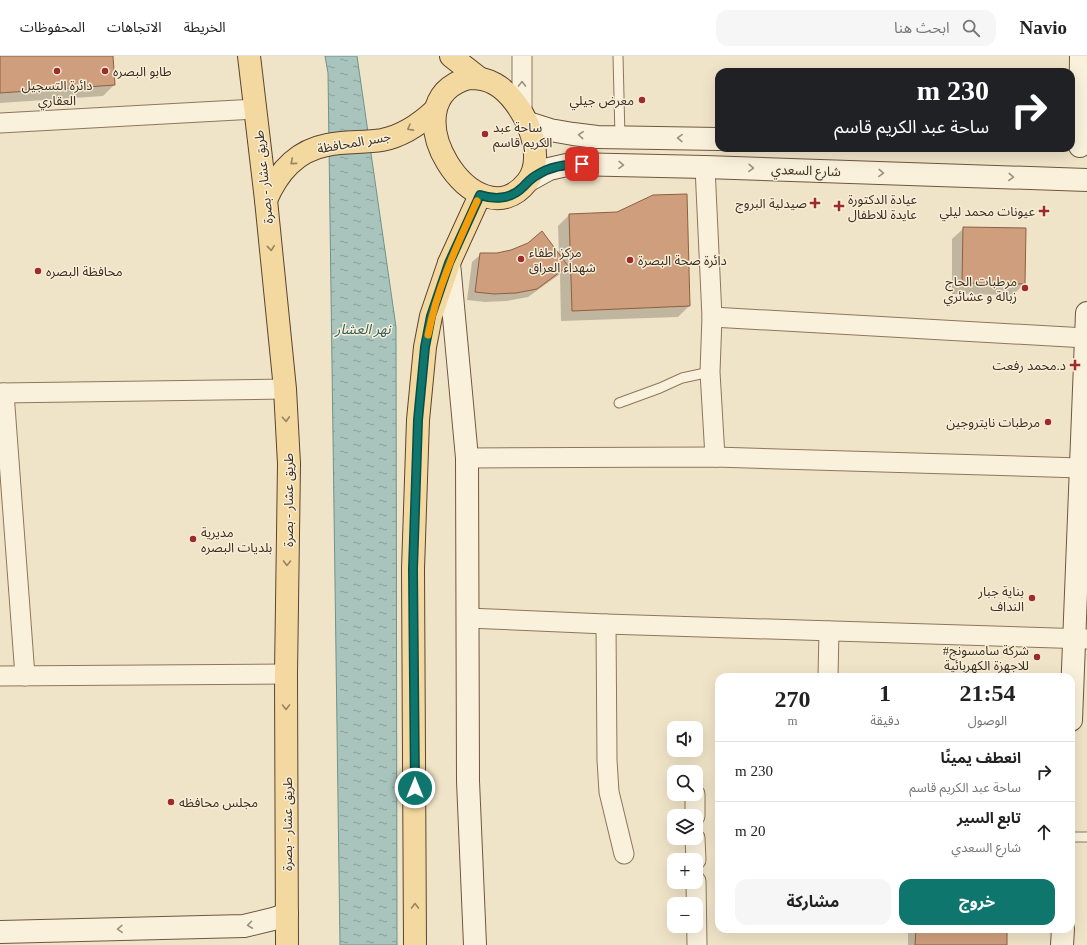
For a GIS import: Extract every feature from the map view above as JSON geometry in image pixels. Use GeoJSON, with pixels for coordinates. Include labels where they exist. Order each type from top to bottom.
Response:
{"type":"FeatureCollection","features":[{"type":"Feature","properties":{"kind":"main road","name":"طريق عشار - بصرة"},"geometry":{"type":"LineString","coordinates":[[249,56],[266,200],[285,389],[289,464],[286,674],[287,945]]}},
{"type":"Feature","properties":{"kind":"main road"},"geometry":{"type":"LineString","coordinates":[[451,56],[479,78],[496,84],[514,101],[525,117],[534,149],[534,162],[529,180],[516,193],[498,199],[480,195],[461,181],[446,158],[435,129],[435,110],[438,100],[444,92],[459,81],[469,78],[479,78]]}},
{"type":"Feature","properties":{"kind":"main road","name":"جسر المحافظة"},"geometry":{"type":"LineString","coordinates":[[266,200],[273,184],[283,170],[292,162],[311,150],[327,145],[382,140],[416,126],[435,110]]}},
{"type":"Feature","properties":{"kind":"main road"},"geometry":{"type":"LineString","coordinates":[[416,945],[413,569],[418,420],[425,347],[431,316],[449,263],[480,195]]}},
{"type":"Feature","properties":{"kind":"street"},"geometry":{"type":"LineString","coordinates":[[522,56],[525,117],[550,130],[597,137],[715,139]]}},
{"type":"Feature","properties":{"kind":"street"},"geometry":{"type":"LineString","coordinates":[[1079,146],[1081,56]]}},
{"type":"Feature","properties":{"kind":"street"},"geometry":{"type":"LineString","coordinates":[[0,123],[256,109]]}},
{"type":"Feature","properties":{"kind":"street","name":"شارع السعدي"},"geometry":{"type":"LineString","coordinates":[[529,180],[549,169],[571,164],[1087,180]]}},
{"type":"Feature","properties":{"kind":"street"},"geometry":{"type":"LineString","coordinates":[[705,167],[712,317],[710,372],[715,457]]}},
{"type":"Feature","properties":{"kind":"street"},"geometry":{"type":"LineString","coordinates":[[449,263],[468,458],[468,782],[475,945]]}},
{"type":"Feature","properties":{"kind":"street"},"geometry":{"type":"LineString","coordinates":[[1075,688],[1081,639],[1081,468],[1087,313]]}},
{"type":"Feature","properties":{"kind":"street"},"geometry":{"type":"LineString","coordinates":[[712,317],[1086,338]]}},
{"type":"Feature","properties":{"kind":"street"},"geometry":{"type":"LineString","coordinates":[[25,676],[2,393],[285,389]]}},
{"type":"Feature","properties":{"kind":"street"},"geometry":{"type":"LineString","coordinates":[[468,458],[715,457],[1081,468]]}},
{"type":"Feature","properties":{"kind":"street"},"geometry":{"type":"LineString","coordinates":[[467,618],[606,624],[1081,639]]}},
{"type":"Feature","properties":{"kind":"street"},"geometry":{"type":"LineString","coordinates":[[606,624],[607,760],[610,792],[624,854]]}},
{"type":"Feature","properties":{"kind":"street"},"geometry":{"type":"LineString","coordinates":[[828,673],[829,631]]}},
{"type":"Feature","properties":{"kind":"street"},"geometry":{"type":"LineString","coordinates":[[0,676],[286,674]]}},
{"type":"Feature","properties":{"kind":"street"},"geometry":{"type":"LineString","coordinates":[[696,889],[697,945]]}},
{"type":"Feature","properties":{"kind":"street"},"geometry":{"type":"LineString","coordinates":[[0,932],[244,926],[273,920],[287,914]]}},
{"type":"Feature","properties":{"kind":"street"},"geometry":{"type":"LineString","coordinates":[[1062,945],[1063,933]]}},
{"type":"Feature","properties":{"kind":"lane"},"geometry":{"type":"LineString","coordinates":[[618,56],[620,137]]}},
{"type":"Feature","properties":{"kind":"lane"},"geometry":{"type":"LineString","coordinates":[[619,403],[682,378],[710,372]]}},
{"type":"Feature","properties":{"kind":"lane"},"geometry":{"type":"LineString","coordinates":[[1075,837],[1087,837]]}},
{"type":"Feature","properties":{"kind":"water","name":"نهر العشار"},"geometry":{"type":"Polygon","coordinates":[[[325,56],[357,56],[396,327],[397,945],[340,945],[328,73],[325,56]]]}},
{"type":"Feature","properties":{"kind":"building","name":"دائرة التسجيل العقاري"},"geometry":{"type":"Polygon","coordinates":[[[0,56],[113,56],[115,85],[0,93],[0,56]]]}},
{"type":"Feature","properties":{"kind":"building","name":"دائرة صحة البصرة"},"geometry":{"type":"Polygon","coordinates":[[[687,194],[690,306],[572,311],[569,214],[617,212],[653,195],[687,194]]]}},
{"type":"Feature","properties":{"kind":"building"},"geometry":{"type":"Polygon","coordinates":[[[963,227],[1026,228],[1025,284],[962,283],[963,227]]]}},
{"type":"Feature","properties":{"kind":"building","name":"مركز اطفاء شهداء العراق"},"geometry":{"type":"Polygon","coordinates":[[[542,231],[568,266],[537,289],[516,293],[494,294],[475,292],[480,253],[497,253],[511,250],[528,243],[542,231]]]}},
{"type":"Feature","properties":{"kind":"building"},"geometry":{"type":"Polygon","coordinates":[[[916,933],[1007,933],[1007,945],[915,945],[916,933]]]}},
{"type":"Feature","properties":{"kind":"slow traffic"},"geometry":{"type":"LineString","coordinates":[[428,335],[431,316],[449,263],[477,201]]}},
{"type":"Feature","properties":{"kind":"place","name":"دائرة التسجيل العقاري"},"geometry":{"type":"Point","coordinates":[57,71]}},
{"type":"Feature","properties":{"kind":"place","name":"طابو البصره"},"geometry":{"type":"Point","coordinates":[105,71]}},
{"type":"Feature","properties":{"kind":"place","name":"معرض جيلي"},"geometry":{"type":"Point","coordinates":[642,100]}},
{"type":"Feature","properties":{"kind":"place","name":"ساحة عبد الكريم قاسم"},"geometry":{"type":"Point","coordinates":[485,134]}},
{"type":"Feature","properties":{"kind":"place","name":"صيدلية البروج"},"geometry":{"type":"Point","coordinates":[815,203]}},
{"type":"Feature","properties":{"kind":"place","name":"عيادة الدكتورة عايدة للاطفال"},"geometry":{"type":"Point","coordinates":[839,206]}},
{"type":"Feature","properties":{"kind":"place","name":"عيونات محمد ليلي"},"geometry":{"type":"Point","coordinates":[1044,211]}},
{"type":"Feature","properties":{"kind":"place","name":"مركز اطفاء شهداء العراق"},"geometry":{"type":"Point","coordinates":[521,259]}},
{"type":"Feature","properties":{"kind":"place","name":"دائرة صحة البصرة"},"geometry":{"type":"Point","coordinates":[630,260]}},
{"type":"Feature","properties":{"kind":"place","name":"محافظة البصره"},"geometry":{"type":"Point","coordinates":[38,271]}},
{"type":"Feature","properties":{"kind":"place","name":"مرطبات الحاج زبالة و عشائري"},"geometry":{"type":"Point","coordinates":[1025,288]}},
{"type":"Feature","properties":{"kind":"place","name":"د.محمد رفعت"},"geometry":{"type":"Point","coordinates":[1075,365]}},
{"type":"Feature","properties":{"kind":"place","name":"مرطبات نايتروجين"},"geometry":{"type":"Point","coordinates":[1048,422]}},
{"type":"Feature","properties":{"kind":"place","name":"مديرية بلديات البصره"},"geometry":{"type":"Point","coordinates":[193,539]}},
{"type":"Feature","properties":{"kind":"place","name":"بناية جبار النداف"},"geometry":{"type":"Point","coordinates":[1032,598]}},
{"type":"Feature","properties":{"kind":"place","name":"#شركة سامسونج للاجهزة الكهربائية"},"geometry":{"type":"Point","coordinates":[1037,657]}},
{"type":"Feature","properties":{"kind":"place","name":"مجلس محافظه"},"geometry":{"type":"Point","coordinates":[171,802]}},
{"type":"Feature","properties":{"kind":"route"},"geometry":{"type":"LineString","coordinates":[[415,788],[413,569],[418,420],[425,347],[431,316],[449,263],[480,195],[498,199],[507,197],[516,193],[529,180],[549,169],[571,164],[582,164]]}}]}
